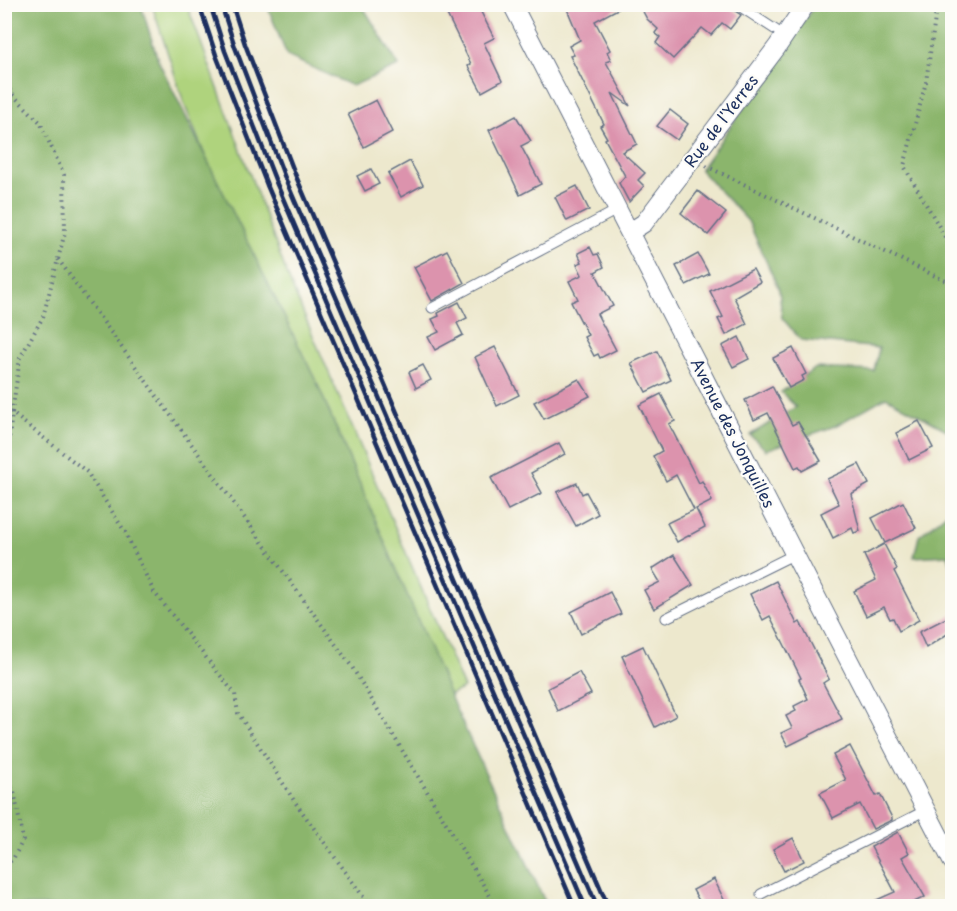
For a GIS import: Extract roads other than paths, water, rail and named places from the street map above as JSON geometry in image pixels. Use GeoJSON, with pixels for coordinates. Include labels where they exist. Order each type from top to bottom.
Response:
{"type":"FeatureCollection","features":[{"type":"Feature","properties":{"kind":"street","name":"Avenue des Jonquilles"},"geometry":{"type":"LineString","coordinates":[[512,4],[952,861]]}},
{"type":"Feature","properties":{"kind":"street","name":"Rue de l'Yerres"},"geometry":{"type":"LineString","coordinates":[[630,232],[644,223],[785,36],[806,4]]}},
{"type":"Feature","properties":{"kind":"lane"},"geometry":{"type":"LineString","coordinates":[[736,4],[785,36]]}},
{"type":"Feature","properties":{"kind":"lane"},"geometry":{"type":"LineString","coordinates":[[432,308],[619,209]]}},
{"type":"Feature","properties":{"kind":"lane"},"geometry":{"type":"LineString","coordinates":[[666,618],[795,554]]}},
{"type":"Feature","properties":{"kind":"lane"},"geometry":{"type":"LineString","coordinates":[[761,894],[926,810]]}},
{"type":"Feature","properties":{"kind":"railway"},"geometry":{"type":"LineString","coordinates":[[199,4],[216,55],[267,185],[574,906]]}},
{"type":"Feature","properties":{"kind":"railway"},"geometry":{"type":"LineString","coordinates":[[210,4],[225,51],[276,182],[585,906]]}},
{"type":"Feature","properties":{"kind":"railway"},"geometry":{"type":"LineString","coordinates":[[221,4],[285,178],[597,906]]}},
{"type":"Feature","properties":{"kind":"railway"},"geometry":{"type":"LineString","coordinates":[[232,4],[295,174],[608,906]]}}]}
